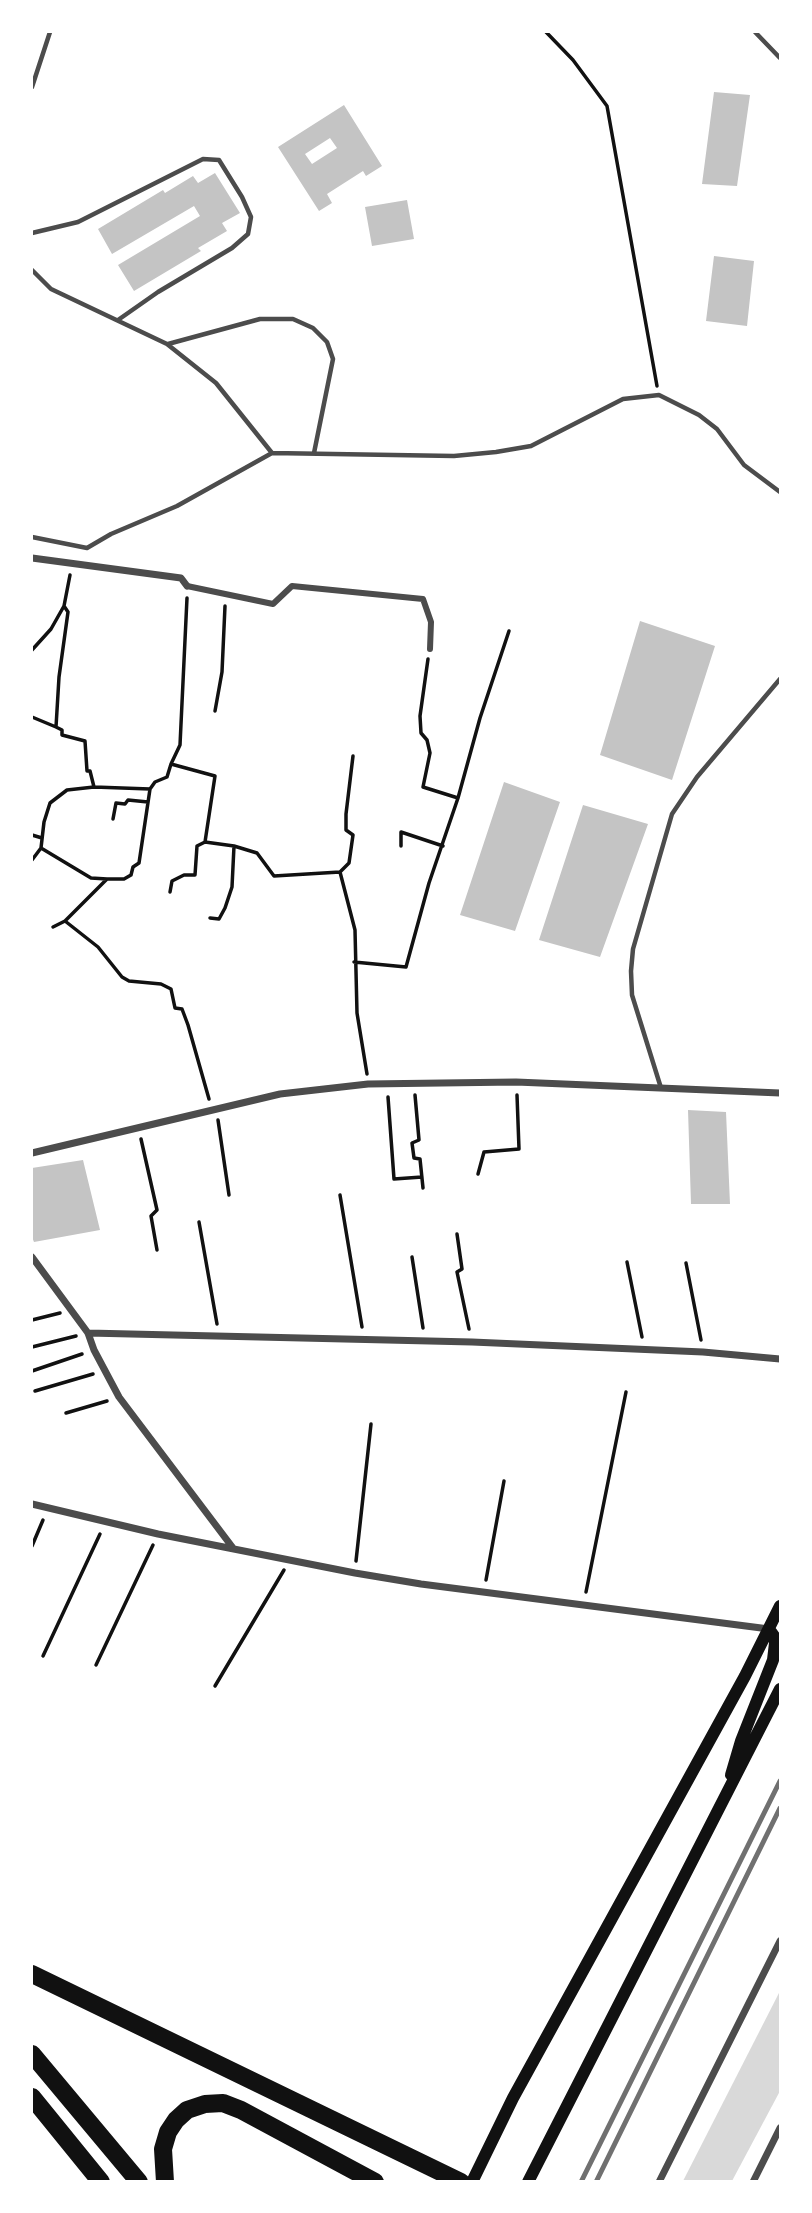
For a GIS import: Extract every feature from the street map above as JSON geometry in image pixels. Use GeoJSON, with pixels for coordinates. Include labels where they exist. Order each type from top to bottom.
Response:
{"type":"FeatureCollection","features":[{"type":"Feature","properties":{"kind":"highway"},"geometry":{"type":"LineString","coordinates":[[32,1974],[461,2182]]}},
{"type":"Feature","properties":{"kind":"highway"},"geometry":{"type":"LineString","coordinates":[[32,2054],[139,2182]]}},
{"type":"Feature","properties":{"kind":"highway"},"geometry":{"type":"LineString","coordinates":[[32,2096],[101,2182]]}},
{"type":"Feature","properties":{"kind":"highway"},"geometry":{"type":"LineString","coordinates":[[166,2182],[163,2149],[168,2132],[187,2110],[205,2104],[223,2104],[241,2110],[375,2182]]}},
{"type":"Feature","properties":{"kind":"main road"},"geometry":{"type":"LineString","coordinates":[[472,2182],[513,2098],[780,1606]]}},
{"type":"Feature","properties":{"kind":"main road"},"geometry":{"type":"LineString","coordinates":[[729,1792],[741,1741],[773,1660],[775,1643],[769,1629]]}},
{"type":"Feature","properties":{"kind":"main road"},"geometry":{"type":"LineString","coordinates":[[528,2182],[780,1689]]}},
{"type":"Feature","properties":{"kind":"street"},"geometry":{"type":"LineString","coordinates":[[32,558],[181,578],[187,586],[273,604],[292,586],[423,599],[431,622],[429,649]]}},
{"type":"Feature","properties":{"kind":"street"},"geometry":{"type":"LineString","coordinates":[[32,1153],[279,1094],[368,1084],[516,1082],[780,1093]]}},
{"type":"Feature","properties":{"kind":"street"},"geometry":{"type":"LineString","coordinates":[[32,1257],[88,1333],[94,1350],[120,1397],[233,1548]]}},
{"type":"Feature","properties":{"kind":"street"},"geometry":{"type":"LineString","coordinates":[[88,1333],[472,1342],[703,1352],[780,1359]]}},
{"type":"Feature","properties":{"kind":"street"},"geometry":{"type":"LineString","coordinates":[[32,1504],[289,1562],[484,1592],[769,1629]]}},
{"type":"Feature","properties":{"kind":"street"},"geometry":{"type":"LineString","coordinates":[[659,2182],[780,1941]]}},
{"type":"Feature","properties":{"kind":"street"},"geometry":{"type":"LineString","coordinates":[[753,2182],[780,2128]]}},
{"type":"Feature","properties":{"kind":"lane"},"geometry":{"type":"LineString","coordinates":[[32,87],[50,32]]}},
{"type":"Feature","properties":{"kind":"lane"},"geometry":{"type":"LineString","coordinates":[[755,32],[780,58]]}},
{"type":"Feature","properties":{"kind":"lane"},"geometry":{"type":"LineString","coordinates":[[32,233],[78,222],[202,159],[219,160],[251,217],[248,234],[232,248],[158,292],[118,320]]}},
{"type":"Feature","properties":{"kind":"lane"},"geometry":{"type":"LineString","coordinates":[[32,270],[51,289],[167,344],[216,383],[272,453]]}},
{"type":"Feature","properties":{"kind":"lane"},"geometry":{"type":"LineString","coordinates":[[167,344],[260,319],[293,319],[313,328],[327,342],[333,359],[314,453]]}},
{"type":"Feature","properties":{"kind":"lane"},"geometry":{"type":"LineString","coordinates":[[32,537],[87,548],[111,534],[177,506],[272,453],[454,457],[496,452],[531,446],[623,399],[659,395],[699,415],[718,429],[744,464],[780,492]]}},
{"type":"Feature","properties":{"kind":"lane"},"geometry":{"type":"LineString","coordinates":[[662,1088],[632,995],[632,949],[672,814],[697,777],[780,679]]}},
{"type":"Feature","properties":{"kind":"path"},"geometry":{"type":"LineString","coordinates":[[546,32],[573,60],[607,106],[659,395]]}},
{"type":"Feature","properties":{"kind":"path"},"geometry":{"type":"LineString","coordinates":[[32,650],[51,629],[64,607],[72,563]]}},
{"type":"Feature","properties":{"kind":"path"},"geometry":{"type":"LineString","coordinates":[[41,848],[90,878],[124,879],[131,875],[133,867],[139,863],[150,789],[155,782],[167,777],[180,745],[187,586]]}},
{"type":"Feature","properties":{"kind":"path"},"geometry":{"type":"LineString","coordinates":[[215,711],[222,672],[226,594]]}},
{"type":"Feature","properties":{"kind":"path"},"geometry":{"type":"LineString","coordinates":[[56,727],[59,677],[68,612],[64,607]]}},
{"type":"Feature","properties":{"kind":"path"},"geometry":{"type":"LineString","coordinates":[[354,962],[406,967],[429,883],[443,846],[480,718],[509,631]]}},
{"type":"Feature","properties":{"kind":"path"},"geometry":{"type":"LineString","coordinates":[[429,649],[420,716],[421,733],[427,740],[429,753],[423,788],[458,798]]}},
{"type":"Feature","properties":{"kind":"path"},"geometry":{"type":"LineString","coordinates":[[32,718],[62,730],[62,735],[85,741],[87,771],[90,771],[94,787]]}},
{"type":"Feature","properties":{"kind":"path"},"geometry":{"type":"LineString","coordinates":[[170,892],[172,881],[184,875],[195,875],[197,846],[205,842],[257,853],[274,876],[340,872],[349,863],[352,835],[346,830],[346,814],[354,756]]}},
{"type":"Feature","properties":{"kind":"path"},"geometry":{"type":"LineString","coordinates":[[171,764],[215,776],[205,842]]}},
{"type":"Feature","properties":{"kind":"path"},"geometry":{"type":"LineString","coordinates":[[32,860],[41,848],[50,803],[67,790],[94,787],[150,789]]}},
{"type":"Feature","properties":{"kind":"path"},"geometry":{"type":"LineString","coordinates":[[113,819],[116,803],[125,804],[128,800],[148,802]]}},
{"type":"Feature","properties":{"kind":"path"},"geometry":{"type":"LineString","coordinates":[[401,846],[401,832],[443,846]]}},
{"type":"Feature","properties":{"kind":"path"},"geometry":{"type":"LineString","coordinates":[[32,835],[41,838]]}},
{"type":"Feature","properties":{"kind":"path"},"geometry":{"type":"LineString","coordinates":[[210,918],[219,919],[232,887],[234,846]]}},
{"type":"Feature","properties":{"kind":"path"},"geometry":{"type":"LineString","coordinates":[[340,872],[355,930],[357,1013],[368,1084]]}},
{"type":"Feature","properties":{"kind":"path"},"geometry":{"type":"LineString","coordinates":[[53,927],[65,921],[107,879]]}},
{"type":"Feature","properties":{"kind":"path"},"geometry":{"type":"LineString","coordinates":[[65,921],[98,947],[129,981],[161,984],[171,989],[175,1008],[182,1009],[188,1025],[214,1108],[229,1195]]}},
{"type":"Feature","properties":{"kind":"path"},"geometry":{"type":"LineString","coordinates":[[414,1082],[419,1140],[412,1143],[414,1158],[420,1158],[423,1188]]}},
{"type":"Feature","properties":{"kind":"path"},"geometry":{"type":"LineString","coordinates":[[478,1174],[484,1152],[519,1149],[516,1082]]}},
{"type":"Feature","properties":{"kind":"path"},"geometry":{"type":"LineString","coordinates":[[387,1083],[394,1179],[422,1177]]}},
{"type":"Feature","properties":{"kind":"path"},"geometry":{"type":"LineString","coordinates":[[138,1126],[157,1210],[151,1216],[157,1250]]}},
{"type":"Feature","properties":{"kind":"path"},"geometry":{"type":"LineString","coordinates":[[340,1195],[364,1339]]}},
{"type":"Feature","properties":{"kind":"path"},"geometry":{"type":"LineString","coordinates":[[199,1223],[219,1336]]}},
{"type":"Feature","properties":{"kind":"path"},"geometry":{"type":"LineString","coordinates":[[457,1234],[462,1269],[457,1272],[472,1342]]}},
{"type":"Feature","properties":{"kind":"path"},"geometry":{"type":"LineString","coordinates":[[411,1256],[426,1341]]}},
{"type":"Feature","properties":{"kind":"path"},"geometry":{"type":"LineString","coordinates":[[627,1262],[644,1349]]}},
{"type":"Feature","properties":{"kind":"path"},"geometry":{"type":"LineString","coordinates":[[686,1262],[703,1352]]}},
{"type":"Feature","properties":{"kind":"path"},"geometry":{"type":"LineString","coordinates":[[32,1320],[69,1310]]}},
{"type":"Feature","properties":{"kind":"path"},"geometry":{"type":"LineString","coordinates":[[32,1347],[88,1333]]}},
{"type":"Feature","properties":{"kind":"path"},"geometry":{"type":"LineString","coordinates":[[32,1371],[94,1350]]}},
{"type":"Feature","properties":{"kind":"path"},"geometry":{"type":"LineString","coordinates":[[35,1391],[105,1371]]}},
{"type":"Feature","properties":{"kind":"path"},"geometry":{"type":"LineString","coordinates":[[584,1604],[626,1392]]}},
{"type":"Feature","properties":{"kind":"path"},"geometry":{"type":"LineString","coordinates":[[66,1413],[120,1397]]}},
{"type":"Feature","properties":{"kind":"path"},"geometry":{"type":"LineString","coordinates":[[355,1573],[371,1424]]}},
{"type":"Feature","properties":{"kind":"path"},"geometry":{"type":"LineString","coordinates":[[484,1592],[504,1481]]}},
{"type":"Feature","properties":{"kind":"path"},"geometry":{"type":"LineString","coordinates":[[32,1546],[48,1508]]}},
{"type":"Feature","properties":{"kind":"path"},"geometry":{"type":"LineString","coordinates":[[44,1656],[105,1522]]}},
{"type":"Feature","properties":{"kind":"path"},"geometry":{"type":"LineString","coordinates":[[96,1665],[158,1534]]}},
{"type":"Feature","properties":{"kind":"path"},"geometry":{"type":"LineString","coordinates":[[215,1686],[289,1562]]}},
{"type":"Feature","properties":{"kind":"shaded area"},"geometry":{"type":"Polygon","coordinates":[[[780,1991],[780,2091],[732,2181],[683,2181],[780,1991]]]}},
{"type":"Feature","properties":{"kind":"building"},"geometry":{"type":"Polygon","coordinates":[[[714,92],[750,95],[737,186],[702,184],[714,92]]]}},
{"type":"Feature","properties":{"kind":"building"},"geometry":{"type":"Polygon","coordinates":[[[344,105],[382,166],[366,176],[363,171],[327,194],[332,203],[319,211],[278,147],[344,105]],[[330,138],[305,154],[312,164],[337,148],[330,138]]]}},
{"type":"Feature","properties":{"kind":"building"},"geometry":{"type":"Polygon","coordinates":[[[215,173],[240,213],[222,223],[227,231],[198,248],[201,251],[134,291],[118,265],[200,216],[194,206],[112,254],[98,229],[163,190],[165,193],[193,176],[198,183],[215,173]]]}},
{"type":"Feature","properties":{"kind":"building"},"geometry":{"type":"Polygon","coordinates":[[[407,200],[414,239],[372,246],[365,207],[407,200]]]}},
{"type":"Feature","properties":{"kind":"building"},"geometry":{"type":"Polygon","coordinates":[[[714,256],[754,261],[747,326],[706,321],[714,256]]]}},
{"type":"Feature","properties":{"kind":"building"},"geometry":{"type":"Polygon","coordinates":[[[640,621],[715,646],[672,780],[600,755],[640,621]]]}},
{"type":"Feature","properties":{"kind":"building"},"geometry":{"type":"Polygon","coordinates":[[[504,782],[560,802],[515,931],[460,915],[504,782]]]}},
{"type":"Feature","properties":{"kind":"building"},"geometry":{"type":"Polygon","coordinates":[[[583,805],[648,824],[600,957],[539,940],[583,805]]]}},
{"type":"Feature","properties":{"kind":"building"},"geometry":{"type":"Polygon","coordinates":[[[688,1110],[726,1112],[730,1204],[691,1204],[688,1110]]]}},
{"type":"Feature","properties":{"kind":"building"},"geometry":{"type":"Polygon","coordinates":[[[83,1160],[100,1230],[34,1242],[32,1168],[83,1160]]]}},
{"type":"Feature","properties":{"kind":"railway"},"geometry":{"type":"LineString","coordinates":[[581,2182],[780,1781]]}},
{"type":"Feature","properties":{"kind":"railway"},"geometry":{"type":"LineString","coordinates":[[596,2182],[780,1808]]}}]}
